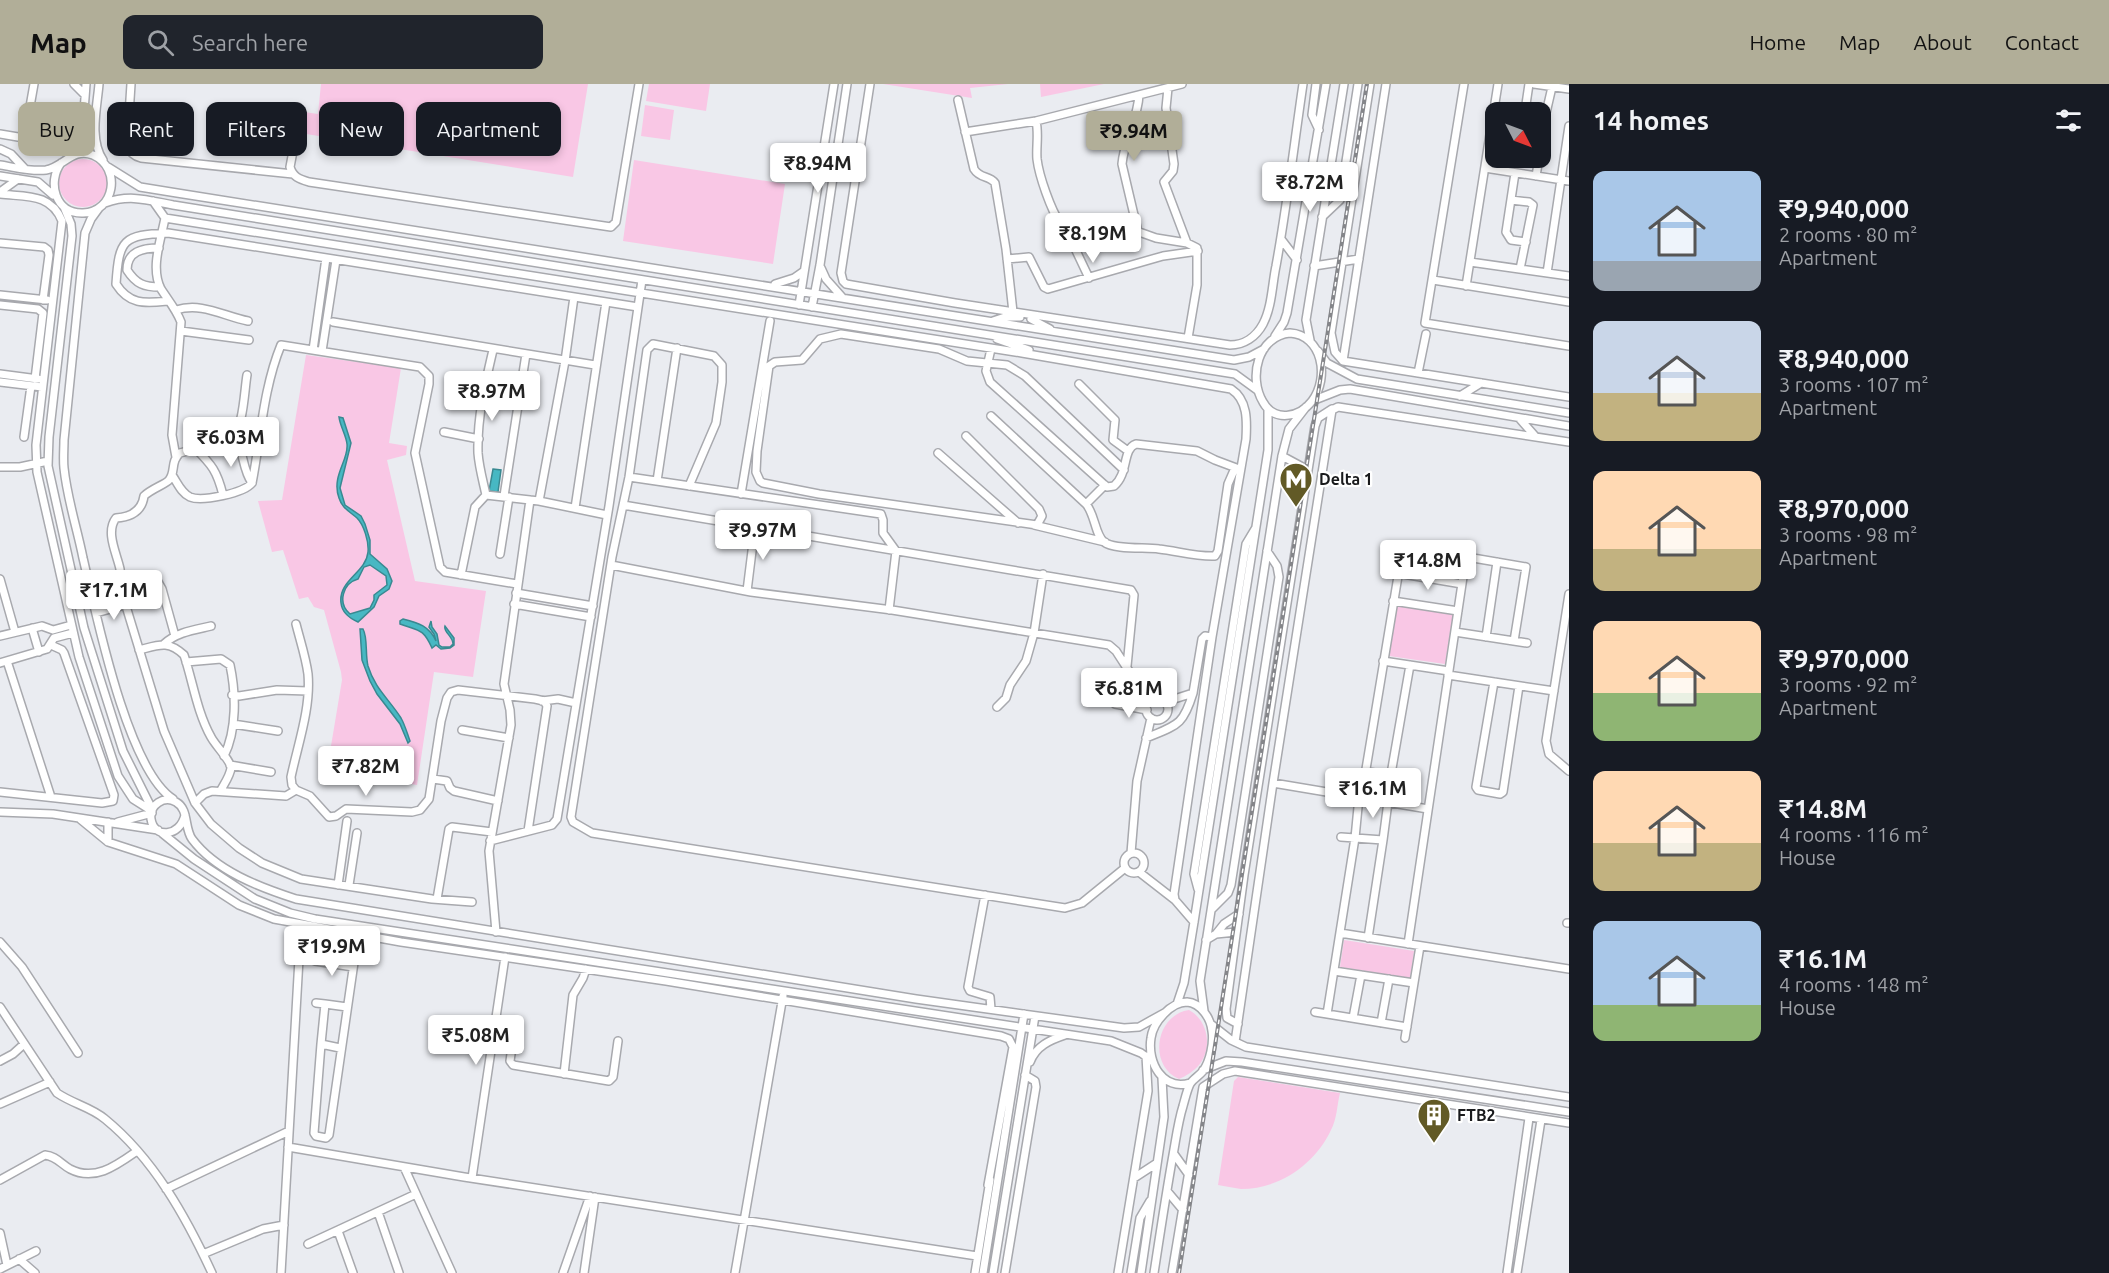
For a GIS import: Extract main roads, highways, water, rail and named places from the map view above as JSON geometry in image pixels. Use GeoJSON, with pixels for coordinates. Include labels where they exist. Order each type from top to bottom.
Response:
{"type":"FeatureCollection","features":[{"type":"Feature","properties":{"kind":"water"},"geometry":{"type":"Polygon","coordinates":[[[339,417],[343,418],[351,443],[340,488],[345,505],[361,516],[370,540],[370,554],[387,569],[392,581],[389,589],[379,596],[374,607],[358,622],[344,612],[341,595],[348,582],[363,566],[368,548],[362,525],[342,504],[337,490],[347,450],[339,417]],[[370,565],[364,567],[358,579],[345,589],[343,599],[346,610],[350,614],[370,608],[374,595],[387,585],[386,576],[370,565]]]}},
{"type":"Feature","properties":{"kind":"water"},"geometry":{"type":"Polygon","coordinates":[[[493,469],[501,470],[498,492],[489,491],[493,469]]]}},
{"type":"Feature","properties":{"kind":"water"},"geometry":{"type":"Polygon","coordinates":[[[403,619],[423,626],[436,641],[429,627],[431,621],[439,645],[450,647],[453,641],[445,630],[445,626],[454,638],[454,645],[450,648],[441,649],[436,645],[432,648],[423,633],[400,624],[403,619]]]}},
{"type":"Feature","properties":{"kind":"water"},"geometry":{"type":"Polygon","coordinates":[[[360,629],[363,629],[365,633],[367,661],[371,674],[378,688],[401,718],[410,741],[408,743],[400,724],[370,681],[362,660],[360,629]]]}},
{"type":"Feature","properties":{"kind":"railway"},"geometry":{"type":"LineString","coordinates":[[1179,1273],[1367,84]]}},
{"type":"Feature","properties":{"kind":"place","name":"Delta 1"},"geometry":{"type":"Point","coordinates":[1296,508]}},
{"type":"Feature","properties":{"kind":"place","name":"FTB2"},"geometry":{"type":"Point","coordinates":[1434,1144]}}]}
